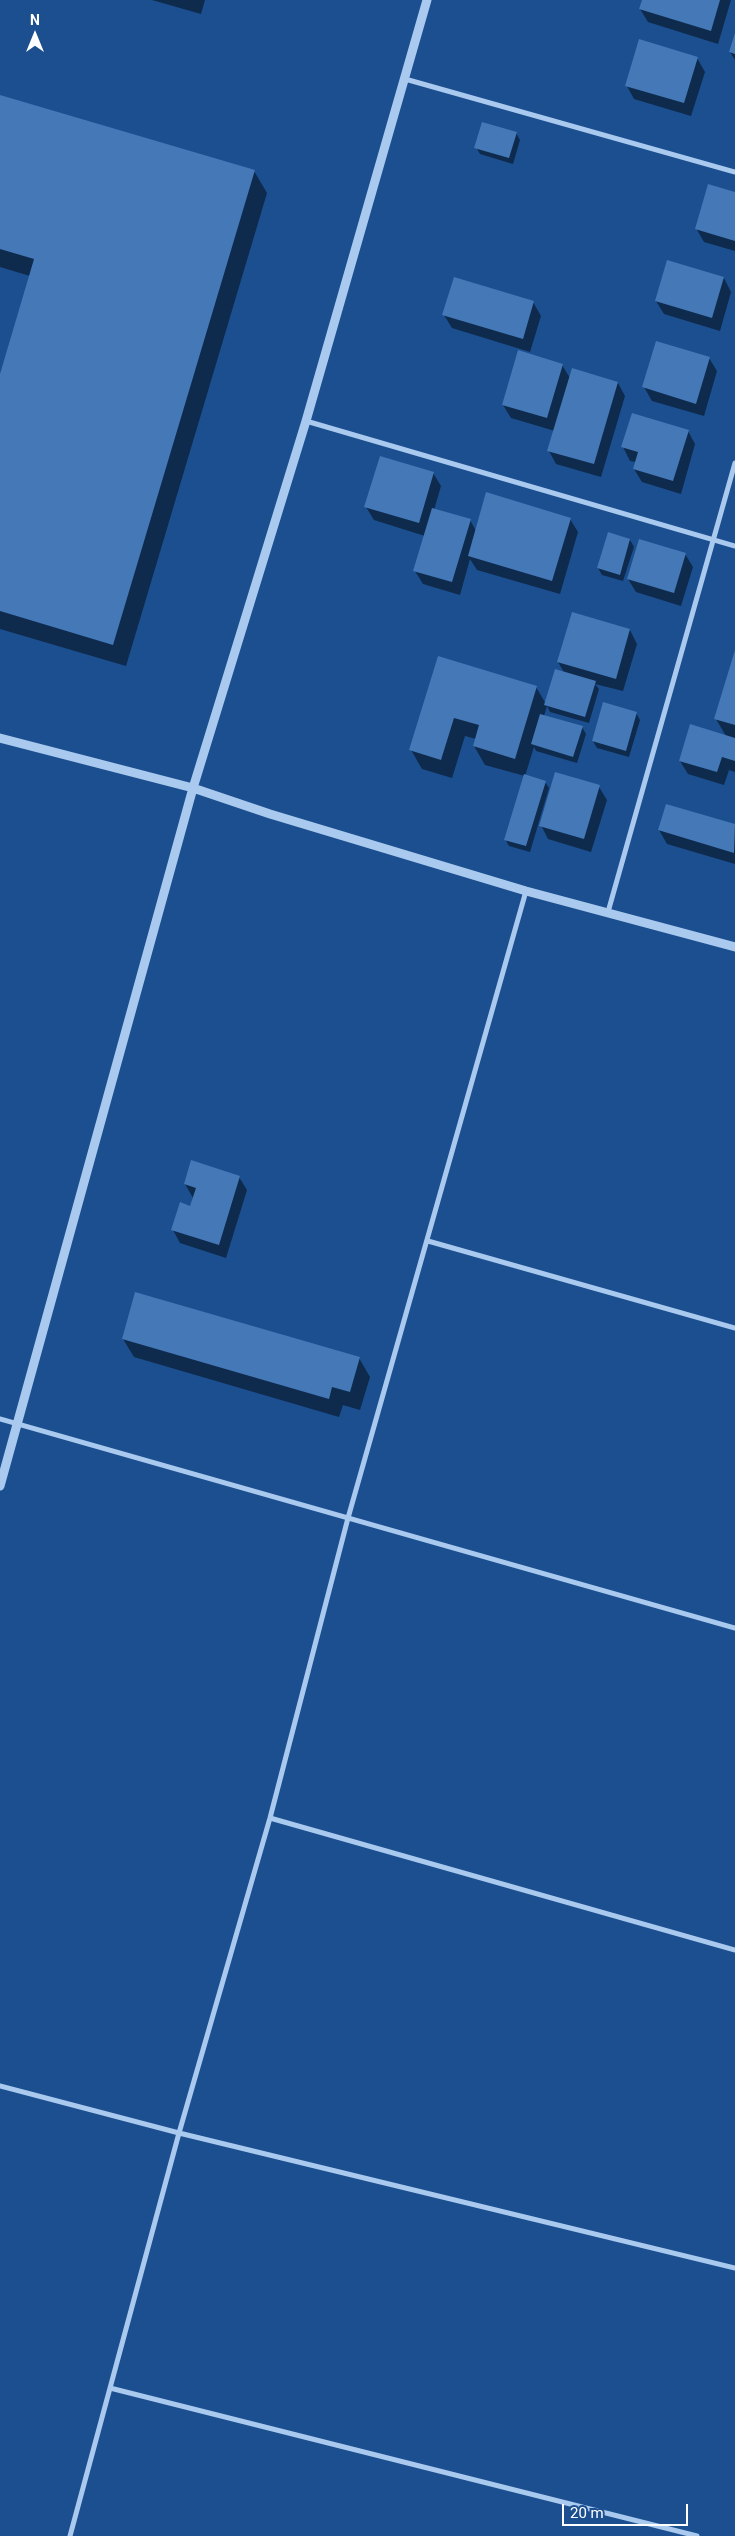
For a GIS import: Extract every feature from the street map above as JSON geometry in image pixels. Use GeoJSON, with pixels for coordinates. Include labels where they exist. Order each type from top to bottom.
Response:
{"type":"FeatureCollection","features":[{"type":"Feature","properties":{"kind":"street"},"geometry":{"type":"LineString","coordinates":[[0,1486],[193,788],[306,420],[427,0]]}},
{"type":"Feature","properties":{"kind":"street"},"geometry":{"type":"LineString","coordinates":[[405,80],[735,172]]}},
{"type":"Feature","properties":{"kind":"street"},"geometry":{"type":"LineString","coordinates":[[306,420],[735,546]]}},
{"type":"Feature","properties":{"kind":"street"},"geometry":{"type":"LineString","coordinates":[[608,912],[735,463]]}},
{"type":"Feature","properties":{"kind":"street"},"geometry":{"type":"LineString","coordinates":[[0,738],[193,788],[270,814],[526,891],[735,948]]}},
{"type":"Feature","properties":{"kind":"street"},"geometry":{"type":"LineString","coordinates":[[70,2536],[179,2133],[270,1818],[348,1518],[526,891]]}},
{"type":"Feature","properties":{"kind":"street"},"geometry":{"type":"LineString","coordinates":[[428,1241],[735,1328]]}},
{"type":"Feature","properties":{"kind":"street"},"geometry":{"type":"LineString","coordinates":[[0,1419],[735,1628]]}},
{"type":"Feature","properties":{"kind":"street"},"geometry":{"type":"LineString","coordinates":[[270,1818],[735,1950]]}},
{"type":"Feature","properties":{"kind":"street"},"geometry":{"type":"LineString","coordinates":[[0,2086],[179,2133],[735,2268]]}},
{"type":"Feature","properties":{"kind":"street"},"geometry":{"type":"LineString","coordinates":[[110,2388],[697,2536]]}},
{"type":"Feature","properties":{"kind":"building"},"geometry":{"type":"Polygon","coordinates":[[[642,0],[720,0],[711,31],[639,9],[642,0]]]}},
{"type":"Feature","properties":{"kind":"building"},"geometry":{"type":"Polygon","coordinates":[[[735,33],[735,54],[729,52],[735,33]]]}},
{"type":"Feature","properties":{"kind":"building"},"geometry":{"type":"Polygon","coordinates":[[[639,39],[698,57],[684,103],[625,86],[639,39]]]}},
{"type":"Feature","properties":{"kind":"building"},"geometry":{"type":"Polygon","coordinates":[[[0,95],[255,170],[113,645],[0,611],[0,374],[34,259],[0,249],[0,95]]]}},
{"type":"Feature","properties":{"kind":"building"},"geometry":{"type":"Polygon","coordinates":[[[482,122],[517,132],[509,158],[474,148],[482,122]]]}},
{"type":"Feature","properties":{"kind":"building"},"geometry":{"type":"Polygon","coordinates":[[[708,184],[735,192],[735,241],[695,229],[708,184]]]}},
{"type":"Feature","properties":{"kind":"building"},"geometry":{"type":"Polygon","coordinates":[[[667,260],[724,277],[712,318],[655,301],[667,260]]]}},
{"type":"Feature","properties":{"kind":"building"},"geometry":{"type":"Polygon","coordinates":[[[454,277],[534,301],[523,339],[442,315],[454,277]]]}},
{"type":"Feature","properties":{"kind":"building"},"geometry":{"type":"Polygon","coordinates":[[[656,341],[710,357],[696,404],[642,387],[656,341]]]}},
{"type":"Feature","properties":{"kind":"building"},"geometry":{"type":"Polygon","coordinates":[[[518,350],[563,364],[547,418],[502,405],[518,350]]]}},
{"type":"Feature","properties":{"kind":"building"},"geometry":{"type":"Polygon","coordinates":[[[572,368],[618,382],[594,464],[547,451],[572,368]]]}},
{"type":"Feature","properties":{"kind":"building"},"geometry":{"type":"Polygon","coordinates":[[[632,413],[689,430],[673,481],[633,469],[638,452],[621,447],[632,413]]]}},
{"type":"Feature","properties":{"kind":"building"},"geometry":{"type":"Polygon","coordinates":[[[380,456],[434,472],[419,523],[364,507],[380,456]]]}},
{"type":"Feature","properties":{"kind":"building"},"geometry":{"type":"Polygon","coordinates":[[[486,492],[571,518],[552,581],[468,556],[486,492]]]}},
{"type":"Feature","properties":{"kind":"building"},"geometry":{"type":"Polygon","coordinates":[[[432,508],[471,519],[452,582],[413,571],[432,508]]]}},
{"type":"Feature","properties":{"kind":"building"},"geometry":{"type":"Polygon","coordinates":[[[608,532],[630,539],[620,575],[597,568],[608,532]]]}},
{"type":"Feature","properties":{"kind":"building"},"geometry":{"type":"Polygon","coordinates":[[[639,539],[686,553],[674,593],[627,579],[639,539]]]}},
{"type":"Feature","properties":{"kind":"building"},"geometry":{"type":"Polygon","coordinates":[[[572,612],[630,629],[616,679],[557,662],[572,612]]]}},
{"type":"Feature","properties":{"kind":"building"},"geometry":{"type":"Polygon","coordinates":[[[735,650],[735,725],[714,719],[735,650]]]}},
{"type":"Feature","properties":{"kind":"building"},"geometry":{"type":"Polygon","coordinates":[[[438,656],[537,686],[515,759],[473,746],[479,725],[454,718],[441,760],[409,750],[438,656]]]}},
{"type":"Feature","properties":{"kind":"building"},"geometry":{"type":"Polygon","coordinates":[[[555,669],[596,681],[585,717],[544,705],[555,669]]]}},
{"type":"Feature","properties":{"kind":"building"},"geometry":{"type":"Polygon","coordinates":[[[603,702],[637,712],[626,751],[592,741],[603,702]]]}},
{"type":"Feature","properties":{"kind":"building"},"geometry":{"type":"Polygon","coordinates":[[[540,714],[583,726],[573,757],[531,744],[540,714]]]}},
{"type":"Feature","properties":{"kind":"building"},"geometry":{"type":"Polygon","coordinates":[[[690,724],[735,738],[735,761],[722,757],[717,772],[679,761],[690,724]]]}},
{"type":"Feature","properties":{"kind":"building"},"geometry":{"type":"Polygon","coordinates":[[[555,772],[600,785],[584,839],[539,826],[555,772]]]}},
{"type":"Feature","properties":{"kind":"building"},"geometry":{"type":"Polygon","coordinates":[[[524,774],[546,781],[526,846],[504,840],[524,774]]]}},
{"type":"Feature","properties":{"kind":"building"},"geometry":{"type":"Polygon","coordinates":[[[666,804],[735,824],[734,853],[658,830],[666,804]]]}},
{"type":"Feature","properties":{"kind":"building"},"geometry":{"type":"Polygon","coordinates":[[[191,1160],[240,1176],[219,1245],[171,1230],[180,1202],[190,1206],[196,1188],[184,1184],[191,1160]]]}},
{"type":"Feature","properties":{"kind":"building"},"geometry":{"type":"Polygon","coordinates":[[[135,1292],[360,1357],[350,1392],[332,1387],[329,1399],[122,1339],[135,1292]]]}}]}
